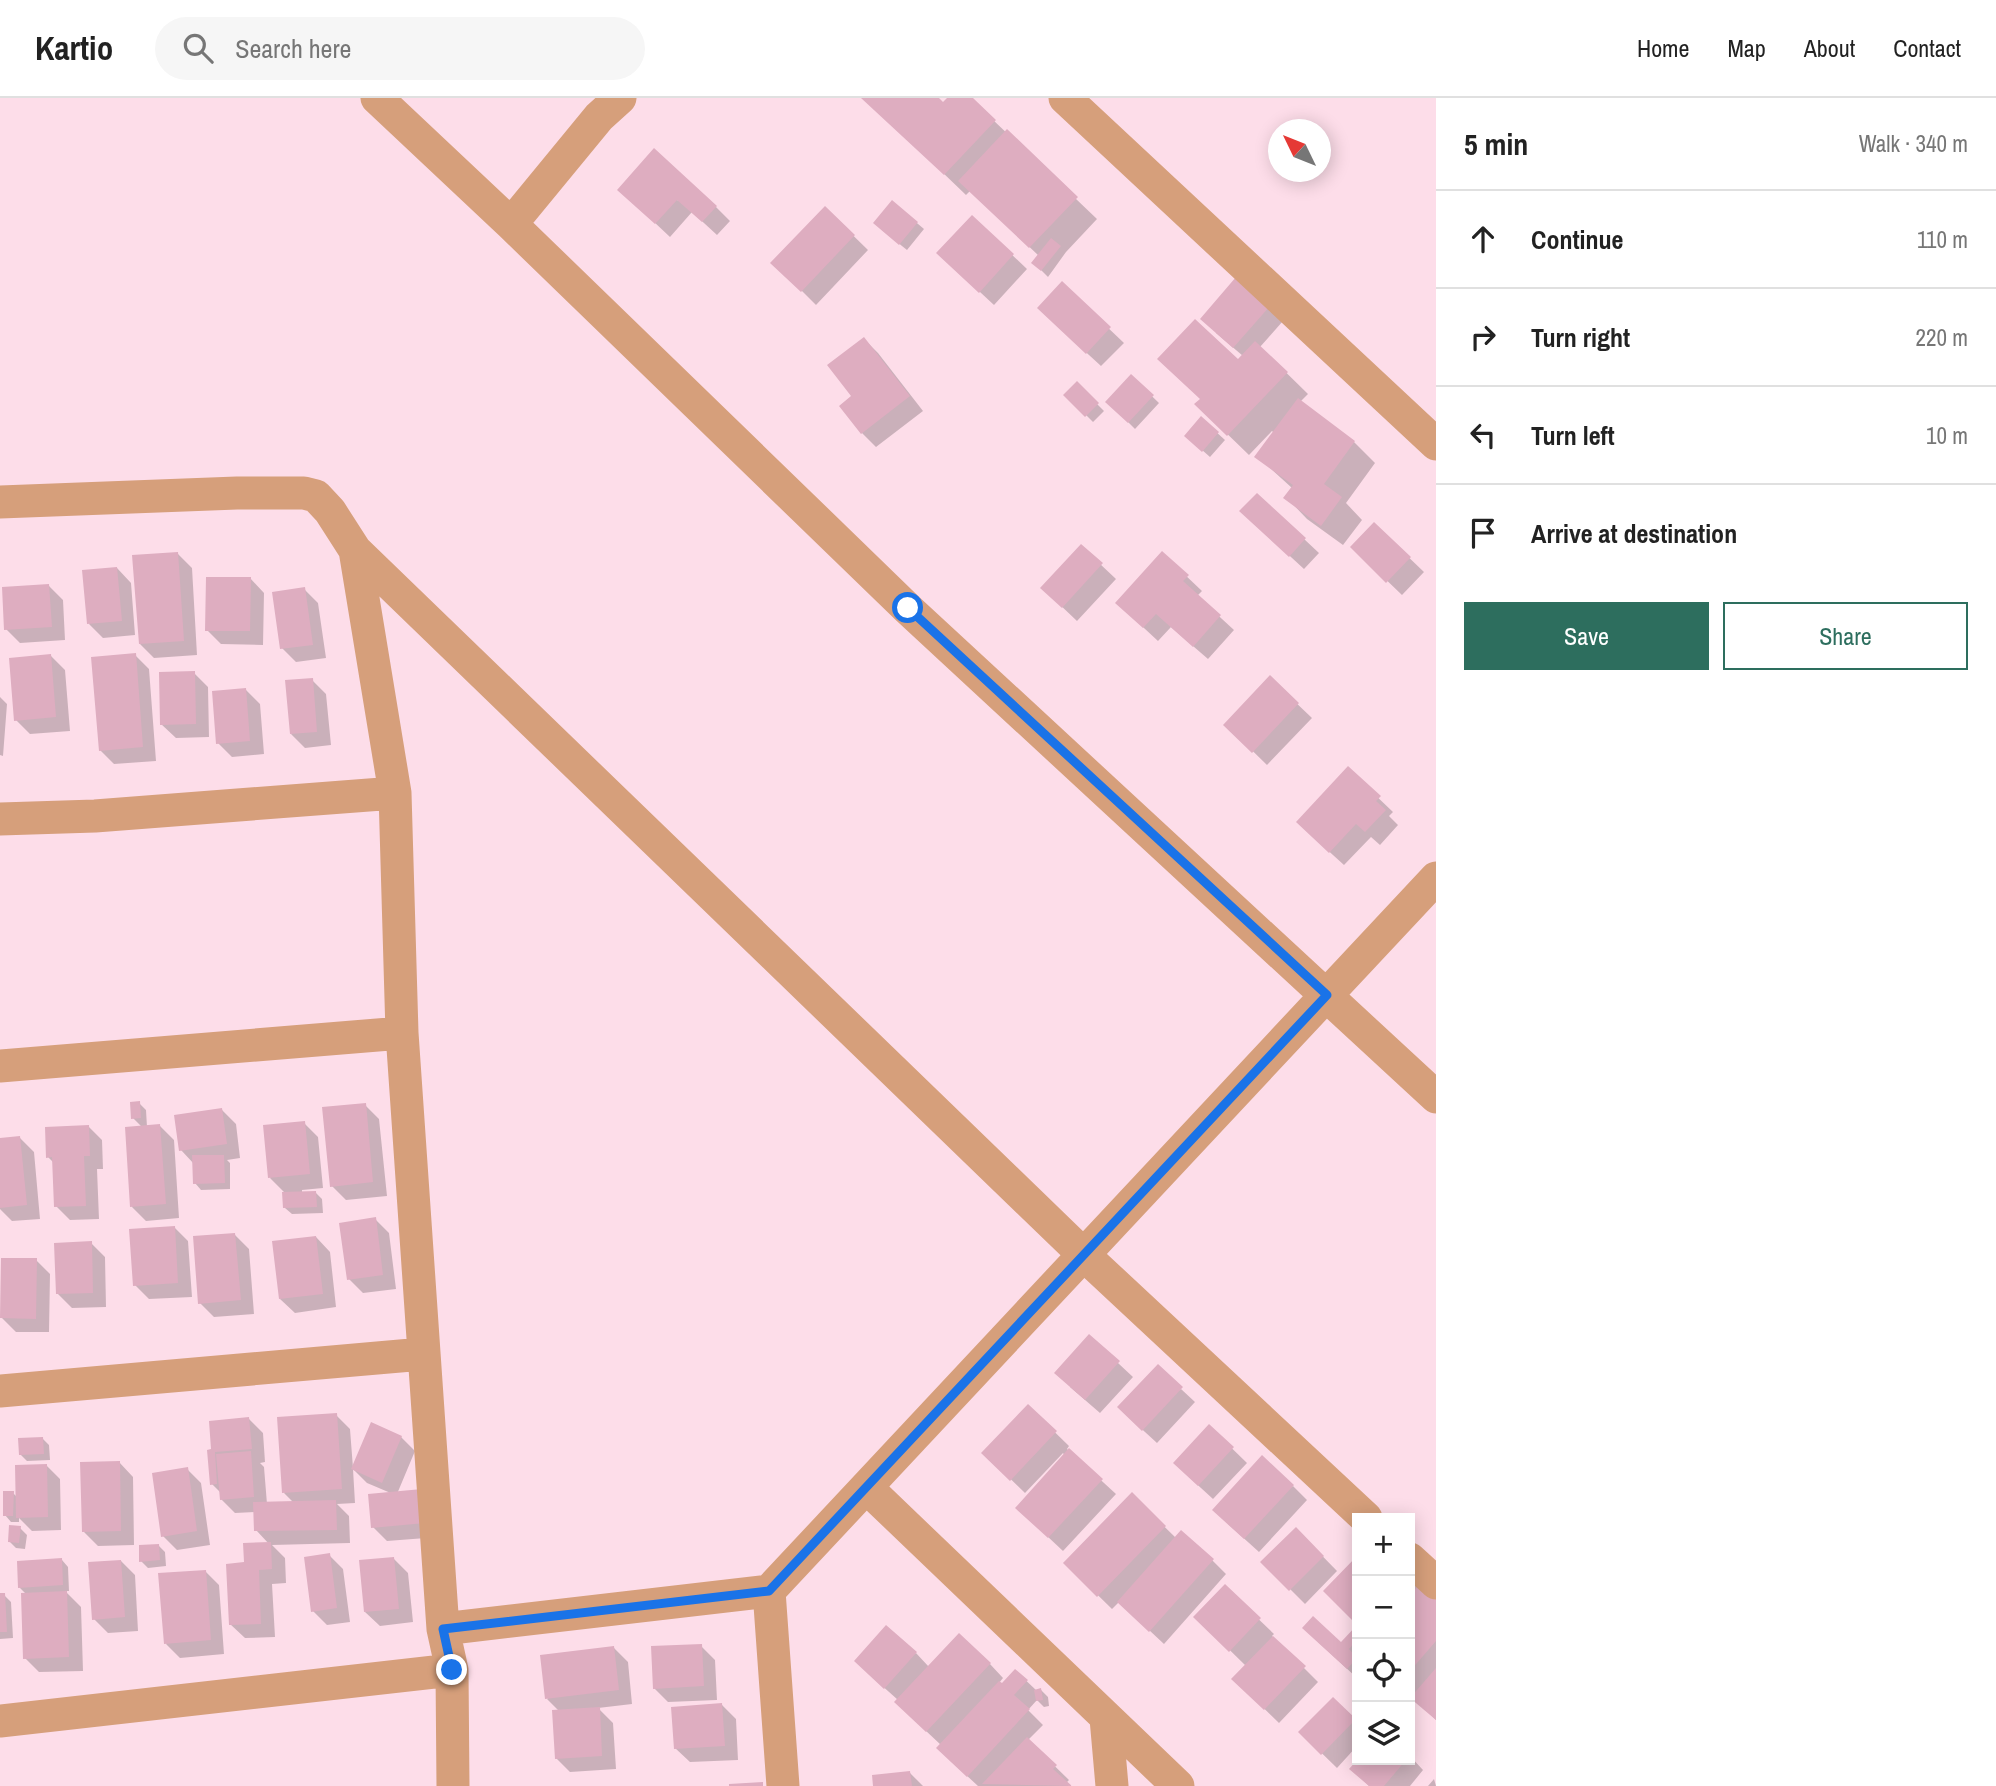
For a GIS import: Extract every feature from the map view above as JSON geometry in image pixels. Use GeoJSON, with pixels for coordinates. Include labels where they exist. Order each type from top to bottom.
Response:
{"type":"FeatureCollection","features":[{"type":"Feature","properties":{"kind":"street"},"geometry":{"type":"LineString","coordinates":[[377,98],[908,608],[1436,1097]]}},
{"type":"Feature","properties":{"kind":"street"},"geometry":{"type":"LineString","coordinates":[[511,224],[599,117],[620,98]]}},
{"type":"Feature","properties":{"kind":"street"},"geometry":{"type":"LineString","coordinates":[[1065,98],[1436,444]]}},
{"type":"Feature","properties":{"kind":"street"},"geometry":{"type":"LineString","coordinates":[[0,502],[237,492],[304,493],[317,496],[355,550],[1085,1256],[1361,1513]]}},
{"type":"Feature","properties":{"kind":"street"},"geometry":{"type":"LineString","coordinates":[[355,550],[395,793],[402,1033],[443,1629],[452,1670],[453,1786]]}},
{"type":"Feature","properties":{"kind":"street"},"geometry":{"type":"LineString","coordinates":[[0,819],[95,816],[395,793]]}},
{"type":"Feature","properties":{"kind":"street"},"geometry":{"type":"LineString","coordinates":[[443,1629],[769,1591],[1436,878]]}},
{"type":"Feature","properties":{"kind":"street"},"geometry":{"type":"LineString","coordinates":[[0,1066],[402,1033]]}},
{"type":"Feature","properties":{"kind":"street"},"geometry":{"type":"LineString","coordinates":[[0,1391],[423,1354]]}},
{"type":"Feature","properties":{"kind":"street"},"geometry":{"type":"LineString","coordinates":[[867,1489],[1178,1786]]}},
{"type":"Feature","properties":{"kind":"street"},"geometry":{"type":"LineString","coordinates":[[1415,1564],[1436,1583]]}},
{"type":"Feature","properties":{"kind":"street"},"geometry":{"type":"LineString","coordinates":[[769,1591],[783,1786]]}},
{"type":"Feature","properties":{"kind":"street"},"geometry":{"type":"LineString","coordinates":[[0,1721],[452,1670]]}},
{"type":"Feature","properties":{"kind":"street"},"geometry":{"type":"LineString","coordinates":[[1106,1718],[1112,1786]]}},
{"type":"Feature","properties":{"kind":"building"},"geometry":{"type":"Polygon","coordinates":[[[861,98],[939,98],[943,102],[947,98],[973,98],[996,120],[944,175],[861,98]]]}},
{"type":"Feature","properties":{"kind":"building"},"geometry":{"type":"Polygon","coordinates":[[[1007,129],[1078,197],[1029,248],[958,181],[1007,129]]]}},
{"type":"Feature","properties":{"kind":"building"},"geometry":{"type":"Polygon","coordinates":[[[654,148],[717,206],[702,222],[677,200],[655,224],[617,190],[654,148]]]}},
{"type":"Feature","properties":{"kind":"building"},"geometry":{"type":"Polygon","coordinates":[[[892,200],[918,222],[899,245],[873,223],[892,200]]]}},
{"type":"Feature","properties":{"kind":"building"},"geometry":{"type":"Polygon","coordinates":[[[825,206],[855,235],[801,292],[770,263],[825,206]]]}},
{"type":"Feature","properties":{"kind":"building"},"geometry":{"type":"Polygon","coordinates":[[[972,215],[1014,254],[979,293],[936,253],[972,215]]]}},
{"type":"Feature","properties":{"kind":"building"},"geometry":{"type":"Polygon","coordinates":[[[1051,238],[1061,246],[1041,271],[1031,263],[1051,238]]]}},
{"type":"Feature","properties":{"kind":"building"},"geometry":{"type":"Polygon","coordinates":[[[1236,277],[1270,306],[1233,348],[1200,319],[1236,277]]]}},
{"type":"Feature","properties":{"kind":"building"},"geometry":{"type":"Polygon","coordinates":[[[1062,281],[1111,327],[1086,354],[1037,308],[1062,281]]]}},
{"type":"Feature","properties":{"kind":"building"},"geometry":{"type":"Polygon","coordinates":[[[1195,319],[1238,359],[1255,341],[1288,372],[1227,436],[1194,404],[1200,399],[1157,359],[1195,319]]]}},
{"type":"Feature","properties":{"kind":"building"},"geometry":{"type":"Polygon","coordinates":[[[864,337],[910,396],[861,434],[839,406],[851,396],[827,365],[864,337]]]}},
{"type":"Feature","properties":{"kind":"building"},"geometry":{"type":"Polygon","coordinates":[[[1131,374],[1154,395],[1128,423],[1105,402],[1131,374]]]}},
{"type":"Feature","properties":{"kind":"building"},"geometry":{"type":"Polygon","coordinates":[[[1077,381],[1099,403],[1085,417],[1063,395],[1077,381]]]}},
{"type":"Feature","properties":{"kind":"building"},"geometry":{"type":"Polygon","coordinates":[[[1298,398],[1355,441],[1324,484],[1342,497],[1321,526],[1283,498],[1293,485],[1254,457],[1298,398]]]}},
{"type":"Feature","properties":{"kind":"building"},"geometry":{"type":"Polygon","coordinates":[[[1201,416],[1219,432],[1202,452],[1184,436],[1201,416]]]}},
{"type":"Feature","properties":{"kind":"building"},"geometry":{"type":"Polygon","coordinates":[[[1257,493],[1306,538],[1289,557],[1239,511],[1257,493]]]}},
{"type":"Feature","properties":{"kind":"building"},"geometry":{"type":"Polygon","coordinates":[[[1374,522],[1411,557],[1386,583],[1350,547],[1374,522]]]}},
{"type":"Feature","properties":{"kind":"building"},"geometry":{"type":"Polygon","coordinates":[[[1081,544],[1103,563],[1062,608],[1040,588],[1081,544]]]}},
{"type":"Feature","properties":{"kind":"building"},"geometry":{"type":"Polygon","coordinates":[[[1162,551],[1189,575],[1183,581],[1221,615],[1193,647],[1156,614],[1143,628],[1115,603],[1162,551]]]}},
{"type":"Feature","properties":{"kind":"building"},"geometry":{"type":"Polygon","coordinates":[[[178,552],[184,641],[139,644],[132,555],[178,552]]]}},
{"type":"Feature","properties":{"kind":"building"},"geometry":{"type":"Polygon","coordinates":[[[117,567],[122,621],[87,624],[82,570],[117,567]]]}},
{"type":"Feature","properties":{"kind":"building"},"geometry":{"type":"Polygon","coordinates":[[[206,577],[251,577],[250,631],[205,631],[206,577]]]}},
{"type":"Feature","properties":{"kind":"building"},"geometry":{"type":"Polygon","coordinates":[[[49,584],[52,627],[4,630],[2,587],[49,584]]]}},
{"type":"Feature","properties":{"kind":"building"},"geometry":{"type":"Polygon","coordinates":[[[305,587],[313,645],[280,649],[272,592],[305,587]]]}},
{"type":"Feature","properties":{"kind":"building"},"geometry":{"type":"Polygon","coordinates":[[[136,653],[143,747],[99,751],[91,657],[136,653]]]}},
{"type":"Feature","properties":{"kind":"building"},"geometry":{"type":"Polygon","coordinates":[[[51,654],[56,717],[14,721],[9,658],[51,654]]]}},
{"type":"Feature","properties":{"kind":"building"},"geometry":{"type":"Polygon","coordinates":[[[195,671],[196,724],[160,725],[159,672],[195,671]]]}},
{"type":"Feature","properties":{"kind":"building"},"geometry":{"type":"Polygon","coordinates":[[[1270,675],[1299,703],[1252,753],[1223,725],[1270,675]]]}},
{"type":"Feature","properties":{"kind":"building"},"geometry":{"type":"Polygon","coordinates":[[[313,678],[317,732],[290,734],[285,680],[313,678]]]}},
{"type":"Feature","properties":{"kind":"building"},"geometry":{"type":"Polygon","coordinates":[[[246,688],[250,741],[216,744],[212,691],[246,688]]]}},
{"type":"Feature","properties":{"kind":"building"},"geometry":{"type":"Polygon","coordinates":[[[1348,766],[1381,796],[1376,801],[1386,810],[1365,832],[1356,824],[1329,853],[1296,822],[1348,766]]]}},
{"type":"Feature","properties":{"kind":"building"},"geometry":{"type":"Polygon","coordinates":[[[140,1101],[141,1118],[131,1119],[130,1102],[140,1101]]]}},
{"type":"Feature","properties":{"kind":"building"},"geometry":{"type":"Polygon","coordinates":[[[366,1103],[373,1182],[330,1187],[322,1107],[366,1103]]]}},
{"type":"Feature","properties":{"kind":"building"},"geometry":{"type":"Polygon","coordinates":[[[222,1108],[227,1144],[179,1151],[174,1115],[222,1108]]]}},
{"type":"Feature","properties":{"kind":"building"},"geometry":{"type":"Polygon","coordinates":[[[305,1121],[310,1174],[268,1178],[263,1125],[305,1121]]]}},
{"type":"Feature","properties":{"kind":"building"},"geometry":{"type":"Polygon","coordinates":[[[160,1124],[166,1204],[130,1207],[125,1127],[160,1124]]]}},
{"type":"Feature","properties":{"kind":"building"},"geometry":{"type":"Polygon","coordinates":[[[89,1125],[90,1156],[84,1156],[86,1206],[54,1207],[52,1157],[46,1158],[45,1127],[89,1125]]]}},
{"type":"Feature","properties":{"kind":"building"},"geometry":{"type":"Polygon","coordinates":[[[20,1136],[27,1205],[0,1208],[0,1138],[20,1136]]]}},
{"type":"Feature","properties":{"kind":"building"},"geometry":{"type":"Polygon","coordinates":[[[192,1155],[224,1155],[225,1183],[193,1184],[192,1155]]]}},
{"type":"Feature","properties":{"kind":"building"},"geometry":{"type":"Polygon","coordinates":[[[316,1191],[317,1207],[283,1208],[282,1192],[316,1191]]]}},
{"type":"Feature","properties":{"kind":"building"},"geometry":{"type":"Polygon","coordinates":[[[376,1217],[383,1275],[347,1280],[339,1223],[376,1217]]]}},
{"type":"Feature","properties":{"kind":"building"},"geometry":{"type":"Polygon","coordinates":[[[175,1226],[178,1283],[133,1286],[129,1229],[175,1226]]]}},
{"type":"Feature","properties":{"kind":"building"},"geometry":{"type":"Polygon","coordinates":[[[235,1233],[241,1300],[198,1304],[193,1236],[235,1233]]]}},
{"type":"Feature","properties":{"kind":"building"},"geometry":{"type":"Polygon","coordinates":[[[316,1236],[323,1294],[279,1299],[272,1241],[316,1236]]]}},
{"type":"Feature","properties":{"kind":"building"},"geometry":{"type":"Polygon","coordinates":[[[92,1241],[93,1293],[56,1294],[54,1243],[92,1241]]]}},
{"type":"Feature","properties":{"kind":"building"},"geometry":{"type":"Polygon","coordinates":[[[1,1258],[37,1258],[36,1319],[0,1318],[1,1258]]]}},
{"type":"Feature","properties":{"kind":"building"},"geometry":{"type":"Polygon","coordinates":[[[1089,1334],[1120,1361],[1085,1400],[1054,1373],[1089,1334]]]}},
{"type":"Feature","properties":{"kind":"building"},"geometry":{"type":"Polygon","coordinates":[[[1158,1364],[1183,1387],[1142,1431],[1117,1407],[1158,1364]]]}},
{"type":"Feature","properties":{"kind":"building"},"geometry":{"type":"Polygon","coordinates":[[[1028,1404],[1057,1431],[1010,1481],[981,1453],[1028,1404]]]}},
{"type":"Feature","properties":{"kind":"building"},"geometry":{"type":"Polygon","coordinates":[[[337,1413],[342,1489],[282,1493],[277,1417],[337,1413]]]}},
{"type":"Feature","properties":{"kind":"building"},"geometry":{"type":"Polygon","coordinates":[[[249,1417],[252,1449],[215,1452],[217,1484],[210,1485],[207,1450],[211,1449],[209,1421],[249,1417]]]}},
{"type":"Feature","properties":{"kind":"building"},"geometry":{"type":"Polygon","coordinates":[[[371,1422],[402,1436],[382,1483],[351,1469],[371,1422]]]}},
{"type":"Feature","properties":{"kind":"building"},"geometry":{"type":"Polygon","coordinates":[[[1209,1424],[1234,1447],[1198,1486],[1173,1463],[1209,1424]]]}},
{"type":"Feature","properties":{"kind":"building"},"geometry":{"type":"Polygon","coordinates":[[[43,1437],[44,1454],[19,1455],[18,1438],[43,1437]]]}},
{"type":"Feature","properties":{"kind":"building"},"geometry":{"type":"Polygon","coordinates":[[[1069,1448],[1103,1479],[1048,1538],[1015,1508],[1069,1448]]]}},
{"type":"Feature","properties":{"kind":"building"},"geometry":{"type":"Polygon","coordinates":[[[251,1451],[254,1497],[220,1500],[216,1454],[251,1451]]]}},
{"type":"Feature","properties":{"kind":"building"},"geometry":{"type":"Polygon","coordinates":[[[1262,1455],[1294,1485],[1244,1539],[1212,1510],[1262,1455]]]}},
{"type":"Feature","properties":{"kind":"building"},"geometry":{"type":"Polygon","coordinates":[[[120,1461],[121,1531],[82,1532],[80,1462],[120,1461]]]}},
{"type":"Feature","properties":{"kind":"building"},"geometry":{"type":"Polygon","coordinates":[[[47,1464],[48,1517],[16,1518],[15,1465],[47,1464]]]}},
{"type":"Feature","properties":{"kind":"building"},"geometry":{"type":"Polygon","coordinates":[[[188,1467],[197,1531],[161,1537],[152,1473],[188,1467]]]}},
{"type":"Feature","properties":{"kind":"building"},"geometry":{"type":"Polygon","coordinates":[[[422,1489],[425,1523],[371,1528],[368,1494],[422,1489]]]}},
{"type":"Feature","properties":{"kind":"building"},"geometry":{"type":"Polygon","coordinates":[[[3,1491],[14,1491],[13,1516],[3,1516],[3,1491]]]}},
{"type":"Feature","properties":{"kind":"building"},"geometry":{"type":"Polygon","coordinates":[[[1132,1492],[1166,1526],[1097,1597],[1063,1563],[1132,1492]]]}},
{"type":"Feature","properties":{"kind":"building"},"geometry":{"type":"Polygon","coordinates":[[[336,1500],[337,1530],[254,1531],[253,1502],[336,1500]]]}},
{"type":"Feature","properties":{"kind":"building"},"geometry":{"type":"Polygon","coordinates":[[[9,1525],[21,1526],[19,1543],[8,1542],[9,1525]]]}},
{"type":"Feature","properties":{"kind":"building"},"geometry":{"type":"Polygon","coordinates":[[[1296,1527],[1324,1556],[1289,1591],[1260,1562],[1296,1527]]]}},
{"type":"Feature","properties":{"kind":"building"},"geometry":{"type":"Polygon","coordinates":[[[1181,1530],[1214,1559],[1149,1632],[1117,1602],[1181,1530]]]}},
{"type":"Feature","properties":{"kind":"building"},"geometry":{"type":"Polygon","coordinates":[[[271,1542],[272,1569],[259,1570],[261,1624],[229,1625],[226,1564],[244,1562],[243,1543],[271,1542]]]}},
{"type":"Feature","properties":{"kind":"building"},"geometry":{"type":"Polygon","coordinates":[[[159,1544],[160,1560],[139,1562],[139,1545],[159,1544]]]}},
{"type":"Feature","properties":{"kind":"building"},"geometry":{"type":"Polygon","coordinates":[[[330,1553],[337,1608],[311,1612],[304,1557],[330,1553]]]}},
{"type":"Feature","properties":{"kind":"building"},"geometry":{"type":"Polygon","coordinates":[[[394,1557],[399,1609],[364,1612],[359,1560],[394,1557]]]}},
{"type":"Feature","properties":{"kind":"building"},"geometry":{"type":"Polygon","coordinates":[[[62,1558],[63,1585],[18,1588],[17,1561],[62,1558]]]}},
{"type":"Feature","properties":{"kind":"building"},"geometry":{"type":"Polygon","coordinates":[[[121,1560],[125,1617],[92,1620],[88,1562],[121,1560]]]}},
{"type":"Feature","properties":{"kind":"building"},"geometry":{"type":"Polygon","coordinates":[[[1352,1561],[1352,1620],[1323,1591],[1352,1561]]]}},
{"type":"Feature","properties":{"kind":"building"},"geometry":{"type":"Polygon","coordinates":[[[206,1570],[211,1640],[164,1644],[158,1573],[206,1570]]]}},
{"type":"Feature","properties":{"kind":"building"},"geometry":{"type":"Polygon","coordinates":[[[1422,1581],[1436,1593],[1436,1641],[1415,1665],[1415,1639],[1415,1589],[1422,1581]]]}},
{"type":"Feature","properties":{"kind":"building"},"geometry":{"type":"Polygon","coordinates":[[[1225,1584],[1261,1618],[1229,1652],[1193,1617],[1225,1584]]]}},
{"type":"Feature","properties":{"kind":"building"},"geometry":{"type":"Polygon","coordinates":[[[67,1591],[69,1657],[23,1659],[21,1593],[67,1591]]]}},
{"type":"Feature","properties":{"kind":"building"},"geometry":{"type":"Polygon","coordinates":[[[0,1593],[5,1593],[7,1632],[0,1632],[0,1593]]]}},
{"type":"Feature","properties":{"kind":"building"},"geometry":{"type":"Polygon","coordinates":[[[1313,1616],[1341,1642],[1352,1630],[1352,1646],[1349,1649],[1352,1652],[1352,1664],[1347,1669],[1302,1628],[1313,1616]]]}},
{"type":"Feature","properties":{"kind":"building"},"geometry":{"type":"Polygon","coordinates":[[[886,1625],[917,1652],[884,1689],[854,1661],[886,1625]]]}},
{"type":"Feature","properties":{"kind":"building"},"geometry":{"type":"Polygon","coordinates":[[[959,1633],[991,1663],[926,1732],[894,1702],[959,1633]]]}},
{"type":"Feature","properties":{"kind":"building"},"geometry":{"type":"Polygon","coordinates":[[[1273,1636],[1306,1666],[1264,1710],[1231,1679],[1273,1636]]]}},
{"type":"Feature","properties":{"kind":"building"},"geometry":{"type":"Polygon","coordinates":[[[702,1644],[704,1686],[653,1689],[651,1646],[702,1644]]]}},
{"type":"Feature","properties":{"kind":"building"},"geometry":{"type":"Polygon","coordinates":[[[614,1646],[619,1690],[545,1699],[540,1655],[614,1646]]]}},
{"type":"Feature","properties":{"kind":"building"},"geometry":{"type":"Polygon","coordinates":[[[1436,1668],[1436,1720],[1415,1702],[1415,1692],[1436,1668]]]}},
{"type":"Feature","properties":{"kind":"building"},"geometry":{"type":"Polygon","coordinates":[[[1015,1669],[1028,1680],[1014,1695],[1030,1709],[967,1777],[936,1748],[999,1681],[1002,1683],[1015,1669]]]}},
{"type":"Feature","properties":{"kind":"building"},"geometry":{"type":"Polygon","coordinates":[[[1041,1688],[1043,1700],[1036,1701],[1034,1690],[1041,1688]]]}},
{"type":"Feature","properties":{"kind":"building"},"geometry":{"type":"Polygon","coordinates":[[[1333,1697],[1352,1715],[1352,1723],[1321,1755],[1298,1732],[1333,1697]]]}},
{"type":"Feature","properties":{"kind":"building"},"geometry":{"type":"Polygon","coordinates":[[[722,1703],[725,1746],[674,1749],[671,1707],[722,1703]]]}},
{"type":"Feature","properties":{"kind":"building"},"geometry":{"type":"Polygon","coordinates":[[[600,1707],[602,1756],[555,1759],[552,1710],[600,1707]]]}},
{"type":"Feature","properties":{"kind":"building"},"geometry":{"type":"Polygon","coordinates":[[[1027,1737],[1057,1765],[1053,1769],[1072,1786],[982,1784],[1027,1737]]]}},
{"type":"Feature","properties":{"kind":"building"},"geometry":{"type":"Polygon","coordinates":[[[1353,1765],[1402,1765],[1384,1786],[1369,1786],[1349,1769],[1353,1765]]]}},
{"type":"Feature","properties":{"kind":"building"},"geometry":{"type":"Polygon","coordinates":[[[910,1771],[912,1786],[873,1786],[872,1775],[910,1771]]]}},
{"type":"Feature","properties":{"kind":"building"},"geometry":{"type":"Polygon","coordinates":[[[763,1782],[763,1786],[729,1786],[729,1784],[763,1782]]]}},
{"type":"Feature","properties":{"kind":"route"},"geometry":{"type":"LineString","coordinates":[[452,1670],[443,1629],[769,1591],[1327,995],[908,608]]}}]}
